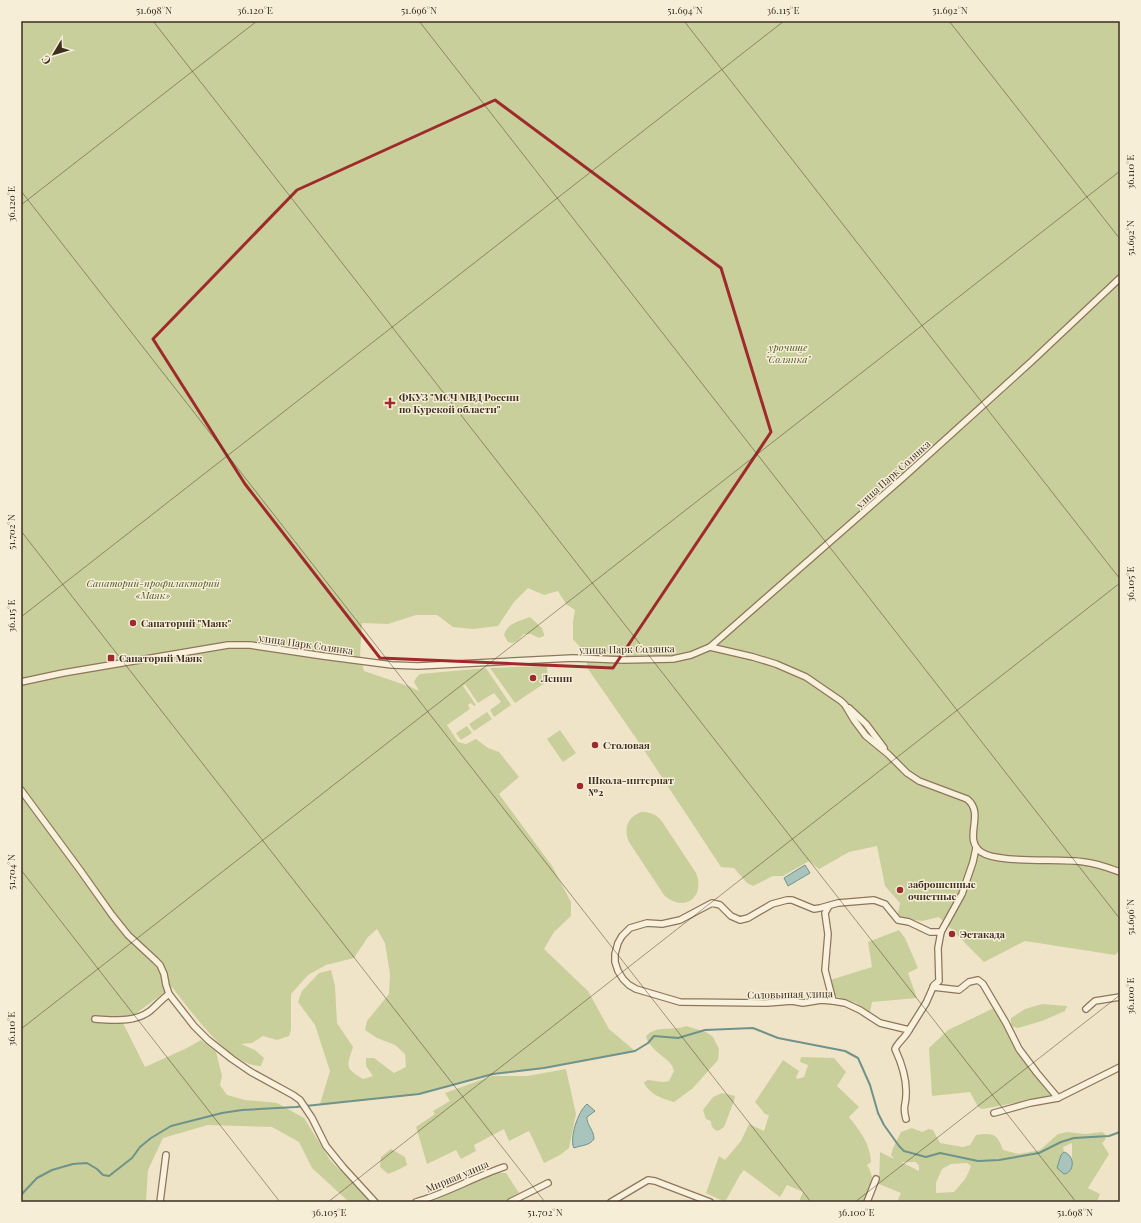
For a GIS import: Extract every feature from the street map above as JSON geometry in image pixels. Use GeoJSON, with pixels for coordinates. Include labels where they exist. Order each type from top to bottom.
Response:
{"type":"FeatureCollection","features":[{"type":"Feature","properties":{"kind":"street","name":"улица Парк Солянка"},"geometry":{"type":"LineString","coordinates":[[21,682],[63,673],[228,645],[250,645],[323,656],[418,666],[573,658],[624,660],[674,659],[691,655],[710,647],[917,466],[1120,278]]}},
{"type":"Feature","properties":{"kind":"street"},"geometry":{"type":"LineString","coordinates":[[710,647],[753,657],[794,671],[829,691],[845,705],[866,736],[888,754],[907,773],[919,781],[967,799],[974,806],[976,812],[973,841],[976,848],[982,853],[1001,858],[1085,862],[1120,872]]}},
{"type":"Feature","properties":{"kind":"street"},"geometry":{"type":"LineString","coordinates":[[21,790],[112,915],[128,935],[160,966],[164,974],[169,994],[194,1026],[232,1060],[251,1072],[284,1089],[300,1100],[326,1146],[342,1167],[373,1201],[378,1202]]}},
{"type":"Feature","properties":{"kind":"street"},"geometry":{"type":"LineString","coordinates":[[906,1119],[903,1109],[907,1086],[902,1064],[895,1049],[907,1035],[926,1003],[933,987],[939,981],[938,948],[941,932],[962,894],[973,862],[976,848]]}},
{"type":"Feature","properties":{"kind":"street","name":"Соловьиная улица"},"geometry":{"type":"LineString","coordinates":[[829,905],[814,908],[792,900],[781,901],[772,904],[748,918],[740,920],[731,916],[720,905],[712,903],[680,920],[662,924],[647,923],[625,932],[618,943],[615,954],[615,962],[618,971],[629,985],[636,989],[680,1002],[761,1003],[792,1001],[803,1003],[821,1000],[833,1001],[845,1003],[860,1010],[880,1023],[909,1030]]}},
{"type":"Feature","properties":{"kind":"street"},"geometry":{"type":"LineString","coordinates":[[833,1001],[825,970],[828,934],[825,913],[829,905],[874,900],[884,904],[898,920],[909,922],[930,932],[941,932]]}},
{"type":"Feature","properties":{"kind":"street"},"geometry":{"type":"LineString","coordinates":[[933,987],[959,990],[969,982],[978,980],[983,984],[1019,1049],[1058,1098]]}},
{"type":"Feature","properties":{"kind":"street"},"geometry":{"type":"LineString","coordinates":[[95,1018],[122,1020],[133,1019],[149,1011],[160,1000],[169,994]]}},
{"type":"Feature","properties":{"kind":"street"},"geometry":{"type":"LineString","coordinates":[[1086,1009],[1095,1001],[1120,997]]}},
{"type":"Feature","properties":{"kind":"street"},"geometry":{"type":"LineString","coordinates":[[994,1113],[1030,1103],[1058,1098],[1120,1067]]}},
{"type":"Feature","properties":{"kind":"street"},"geometry":{"type":"LineString","coordinates":[[160,1202],[166,1155]]}},
{"type":"Feature","properties":{"kind":"street","name":"Мирная улица"},"geometry":{"type":"LineString","coordinates":[[416,1202],[438,1195],[504,1167]]}},
{"type":"Feature","properties":{"kind":"street"},"geometry":{"type":"LineString","coordinates":[[867,1202],[876,1179]]}},
{"type":"Feature","properties":{"kind":"street"},"geometry":{"type":"LineString","coordinates":[[611,1202],[648,1180],[655,1181],[710,1202]]}},
{"type":"Feature","properties":{"kind":"street"},"geometry":{"type":"LineString","coordinates":[[510,1202],[548,1183]]}},
{"type":"Feature","properties":{"kind":"highlighted area"},"geometry":{"type":"Polygon","coordinates":[[[495,100],[721,268],[771,432],[613,668],[380,658],[245,484],[153,339],[297,190],[495,100]]]}},
{"type":"Feature","properties":{"kind":"green space","name":"урочище \"Солянка\""},"geometry":{"type":"Polygon","coordinates":[[[21,21],[1120,21],[1120,950],[1115,955],[1025,941],[984,962],[939,917],[922,921],[897,918],[900,903],[885,886],[877,846],[849,852],[819,869],[809,861],[783,876],[773,876],[753,886],[747,883],[734,868],[721,867],[640,744],[588,669],[585,653],[573,639],[575,610],[566,604],[558,591],[544,595],[528,588],[514,602],[498,626],[473,629],[453,627],[437,615],[416,615],[388,624],[362,623],[360,655],[364,671],[419,691],[414,682],[420,674],[486,668],[511,705],[494,717],[490,710],[501,702],[494,693],[478,703],[465,684],[463,686],[476,705],[474,706],[471,703],[468,705],[470,709],[447,725],[458,742],[466,744],[476,739],[488,748],[499,752],[519,777],[499,794],[552,866],[571,902],[571,916],[554,932],[544,949],[588,991],[609,1029],[635,1051],[544,1068],[493,1074],[419,1094],[320,1104],[330,1071],[315,1025],[298,1002],[302,991],[319,973],[331,970],[335,986],[337,1023],[353,1047],[349,1058],[350,1069],[363,1079],[373,1076],[366,1066],[366,1058],[374,1058],[394,1073],[406,1067],[405,1054],[395,1045],[377,1038],[365,1030],[367,1021],[389,994],[390,974],[385,943],[377,929],[368,937],[354,958],[326,965],[308,975],[291,994],[291,1030],[289,1036],[277,1040],[263,1036],[252,1043],[241,1044],[255,1050],[264,1058],[261,1066],[249,1064],[224,1048],[200,1022],[172,987],[123,1023],[145,1067],[201,1040],[216,1052],[222,1076],[220,1085],[227,1095],[245,1100],[277,1103],[304,1118],[330,1160],[371,1202],[349,1202],[312,1168],[299,1142],[272,1127],[208,1125],[163,1138],[148,1170],[146,1202],[21,1202],[21,21]]]}},
{"type":"Feature","properties":{"kind":"green space"},"geometry":{"type":"Polygon","coordinates":[[[530,617],[542,628],[544,636],[539,638],[531,634],[524,634],[513,643],[508,642],[504,635],[508,628],[514,623],[530,617]]]}},
{"type":"Feature","properties":{"kind":"green space"},"geometry":{"type":"Polygon","coordinates":[[[547,666],[548,681],[515,703],[490,668],[547,666]]]}},
{"type":"Feature","properties":{"kind":"green space"},"geometry":{"type":"Polygon","coordinates":[[[487,712],[492,719],[474,731],[469,724],[487,712]]]}},
{"type":"Feature","properties":{"kind":"green space"},"geometry":{"type":"Polygon","coordinates":[[[467,726],[472,733],[461,740],[456,733],[467,726]]]}},
{"type":"Feature","properties":{"kind":"green space"},"geometry":{"type":"Polygon","coordinates":[[[560,730],[576,753],[563,762],[547,739],[560,730]]]}},
{"type":"Feature","properties":{"kind":"green space"},"geometry":{"type":"Polygon","coordinates":[[[641,812],[647,812],[657,816],[661,820],[696,873],[698,890],[691,900],[685,903],[678,903],[664,895],[629,842],[627,837],[628,824],[633,817],[641,812]]]}},
{"type":"Feature","properties":{"kind":"green space"},"geometry":{"type":"Polygon","coordinates":[[[899,930],[905,938],[918,968],[908,973],[917,998],[872,1002],[870,1013],[856,1003],[835,996],[830,980],[872,967],[868,942],[899,930]]]}},
{"type":"Feature","properties":{"kind":"green space"},"geometry":{"type":"Polygon","coordinates":[[[1042,1004],[1067,1006],[1065,1011],[1042,1021],[1018,1028],[1011,1026],[1011,1018],[1025,1009],[1042,1004]]]}},
{"type":"Feature","properties":{"kind":"green space"},"geometry":{"type":"Polygon","coordinates":[[[994,1008],[1003,1022],[1015,1048],[1033,1073],[1053,1096],[982,1109],[978,1107],[970,1092],[932,1096],[929,1048],[948,1030],[994,1008]]]}},
{"type":"Feature","properties":{"kind":"green space"},"geometry":{"type":"Polygon","coordinates":[[[686,1026],[706,1032],[713,1037],[719,1049],[718,1060],[692,1089],[674,1102],[661,1098],[652,1093],[644,1082],[648,1080],[663,1082],[669,1081],[674,1071],[670,1063],[649,1044],[646,1036],[655,1030],[680,1028],[686,1026]]]}},
{"type":"Feature","properties":{"kind":"green space"},"geometry":{"type":"Polygon","coordinates":[[[801,1057],[834,1058],[846,1072],[837,1086],[859,1107],[849,1117],[864,1138],[869,1149],[871,1162],[867,1165],[872,1175],[872,1180],[863,1202],[802,1202],[799,1201],[803,1192],[787,1185],[780,1197],[744,1170],[725,1202],[706,1193],[719,1156],[725,1160],[741,1141],[749,1124],[764,1131],[769,1115],[765,1114],[755,1102],[783,1060],[799,1071],[796,1077],[797,1079],[804,1077],[808,1065],[800,1062],[801,1057]]]}},
{"type":"Feature","properties":{"kind":"green space"},"geometry":{"type":"Polygon","coordinates":[[[566,1069],[576,1114],[569,1148],[560,1155],[544,1163],[529,1131],[509,1141],[504,1129],[474,1145],[476,1151],[461,1159],[456,1150],[427,1164],[416,1127],[435,1114],[433,1111],[450,1101],[445,1093],[492,1076],[527,1076],[566,1069]]]}},
{"type":"Feature","properties":{"kind":"green space"},"geometry":{"type":"Polygon","coordinates":[[[722,1093],[735,1096],[724,1127],[718,1131],[713,1128],[711,1121],[706,1119],[703,1110],[713,1097],[722,1093]]]}},
{"type":"Feature","properties":{"kind":"green space"},"geometry":{"type":"Polygon","coordinates":[[[912,1128],[922,1132],[929,1129],[933,1130],[940,1143],[963,1147],[970,1145],[976,1135],[990,1134],[994,1135],[999,1140],[1003,1150],[1019,1154],[1040,1150],[1058,1134],[1067,1132],[1085,1134],[1102,1132],[1105,1134],[1106,1138],[1102,1143],[1109,1154],[1088,1188],[1100,1194],[1097,1202],[897,1202],[901,1193],[879,1184],[880,1152],[894,1159],[891,1155],[901,1132],[912,1128]],[[1072,1143],[1063,1147],[1064,1152],[1061,1155],[1057,1168],[1072,1159],[1072,1143]],[[901,1162],[919,1171],[919,1166],[916,1162],[901,1162]],[[967,1163],[951,1164],[942,1169],[936,1183],[936,1193],[954,1192],[966,1178],[971,1166],[967,1163]]]}},
{"type":"Feature","properties":{"kind":"green space"},"geometry":{"type":"Polygon","coordinates":[[[391,1149],[405,1157],[407,1165],[388,1174],[380,1167],[381,1157],[391,1149]]]}},
{"type":"Feature","properties":{"kind":"green space"},"geometry":{"type":"Polygon","coordinates":[[[494,1173],[506,1173],[519,1193],[502,1202],[435,1202],[437,1199],[494,1173]]]}},
{"type":"Feature","properties":{"kind":"water"},"geometry":{"type":"Polygon","coordinates":[[[805,865],[810,873],[788,886],[784,878],[805,865]]]}},
{"type":"Feature","properties":{"kind":"water"},"geometry":{"type":"Polygon","coordinates":[[[587,1104],[595,1111],[587,1117],[594,1139],[588,1144],[574,1148],[573,1138],[575,1125],[580,1113],[587,1104]]]}},
{"type":"Feature","properties":{"kind":"water"},"geometry":{"type":"Polygon","coordinates":[[[1064,1152],[1068,1154],[1072,1160],[1072,1168],[1064,1174],[1057,1168],[1061,1155],[1064,1152]]]}},
{"type":"Feature","properties":{"kind":"waterway"},"geometry":{"type":"LineString","coordinates":[[21,1195],[37,1178],[52,1170],[73,1164],[87,1163],[103,1175],[109,1176],[132,1158],[140,1147],[151,1138],[171,1126],[222,1113],[419,1094],[493,1074],[544,1068],[635,1051],[648,1043],[654,1036],[678,1038],[705,1030],[753,1028],[778,1038],[845,1051],[858,1058],[870,1085],[878,1113],[884,1125],[904,1151],[926,1157],[940,1153],[978,1161],[999,1160],[1039,1153],[1061,1142],[1074,1138],[1109,1136],[1120,1132]]}},
{"type":"Feature","properties":{"kind":"place","name":"ФКУЗ \"МСЧ МВД России по Курской области\""},"geometry":{"type":"Point","coordinates":[390,403]}},
{"type":"Feature","properties":{"kind":"place","name":"Санаторий \"Маяк\""},"geometry":{"type":"Point","coordinates":[133,623]}},
{"type":"Feature","properties":{"kind":"place","name":"Санаторий Маяк"},"geometry":{"type":"Point","coordinates":[111,658]}},
{"type":"Feature","properties":{"kind":"place","name":"Ленин"},"geometry":{"type":"Point","coordinates":[533,678]}},
{"type":"Feature","properties":{"kind":"place","name":"Столовая"},"geometry":{"type":"Point","coordinates":[595,745]}},
{"type":"Feature","properties":{"kind":"place","name":"Школа-интернат №2"},"geometry":{"type":"Point","coordinates":[580,786]}},
{"type":"Feature","properties":{"kind":"place","name":"заброшенные очистные"},"geometry":{"type":"Point","coordinates":[900,890]}},
{"type":"Feature","properties":{"kind":"place","name":"Эстакада"},"geometry":{"type":"Point","coordinates":[952,934]}},
{"type":"Feature","properties":{"kind":"park label","name":"Санаторий-профилакторий «Маяк»"},"geometry":{"type":"Point","coordinates":[153,588]}}]}
